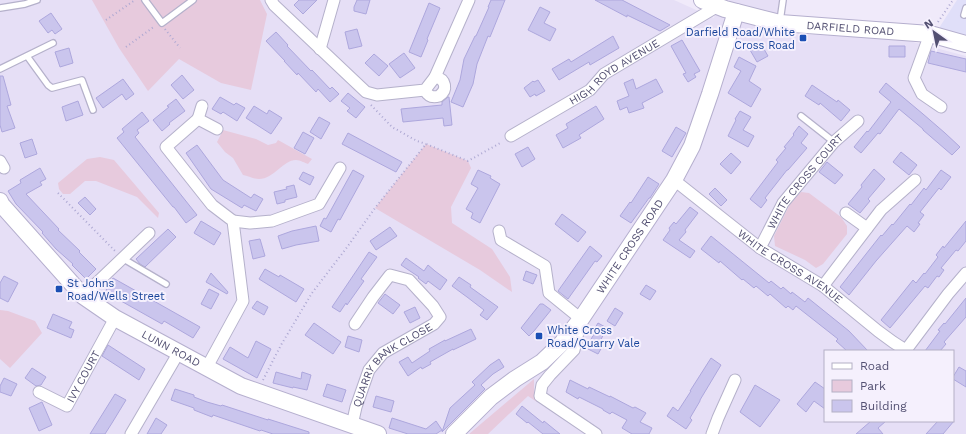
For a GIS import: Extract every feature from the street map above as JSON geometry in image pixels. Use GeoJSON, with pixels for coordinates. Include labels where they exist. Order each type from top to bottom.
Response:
{"type":"FeatureCollection","features":[{"type":"Feature","properties":{"kind":"street"},"geometry":{"type":"LineString","coordinates":[[320,49],[334,0]]}},
{"type":"Feature","properties":{"kind":"street"},"geometry":{"type":"LineString","coordinates":[[273,3],[366,92],[377,95],[425,90],[435,77],[470,0]]}},
{"type":"Feature","properties":{"kind":"street","name":"DARFIELD ROAD"},"geometry":{"type":"LineString","coordinates":[[702,0],[736,12],[780,23],[930,34],[966,44]]}},
{"type":"Feature","properties":{"kind":"street","name":"HIGH ROYD AVENUE"},"geometry":{"type":"LineString","coordinates":[[512,136],[590,90],[604,74],[718,6]]}},
{"type":"Feature","properties":{"kind":"street","name":"WHITE CROSS ROAD"},"geometry":{"type":"LineString","coordinates":[[454,434],[491,397],[515,379],[542,362],[562,343],[581,319],[674,180],[692,146],[736,12]]}},
{"type":"Feature","properties":{"kind":"street"},"geometry":{"type":"LineString","coordinates":[[930,34],[914,78],[922,94],[941,108]]}},
{"type":"Feature","properties":{"kind":"street"},"geometry":{"type":"LineString","coordinates":[[425,90],[429,95],[435,97],[444,92],[445,88],[443,82],[438,77],[435,77]]}},
{"type":"Feature","properties":{"kind":"street"},"geometry":{"type":"LineString","coordinates":[[202,106],[198,119],[166,148],[212,205],[233,221],[250,223],[272,221],[319,204],[340,168]]}},
{"type":"Feature","properties":{"kind":"street"},"geometry":{"type":"LineString","coordinates":[[198,119],[217,129]]}},
{"type":"Feature","properties":{"kind":"street","name":"WHITE CROSS COURT"},"geometry":{"type":"LineString","coordinates":[[760,248],[783,204],[834,142],[858,121]]}},
{"type":"Feature","properties":{"kind":"street","name":"WHITE CROSS AVENUE"},"geometry":{"type":"LineString","coordinates":[[674,180],[760,248],[823,286],[878,331],[905,350]]}},
{"type":"Feature","properties":{"kind":"street"},"geometry":{"type":"LineString","coordinates":[[823,286],[880,210],[915,180]]}},
{"type":"Feature","properties":{"kind":"street","name":"LUNN ROAD"},"geometry":{"type":"LineString","coordinates":[[0,203],[83,296],[115,318],[241,386],[378,434]]}},
{"type":"Feature","properties":{"kind":"street"},"geometry":{"type":"LineString","coordinates":[[846,213],[866,228]]}},
{"type":"Feature","properties":{"kind":"street"},"geometry":{"type":"LineString","coordinates":[[207,367],[243,301],[233,221]]}},
{"type":"Feature","properties":{"kind":"street"},"geometry":{"type":"LineString","coordinates":[[499,231],[501,240],[545,266],[548,293],[581,319],[574,350],[542,385],[540,396],[596,434]]}},
{"type":"Feature","properties":{"kind":"street"},"geometry":{"type":"LineString","coordinates":[[83,296],[149,233]]}},
{"type":"Feature","properties":{"kind":"street"},"geometry":{"type":"LineString","coordinates":[[907,350],[948,294],[966,273]]}},
{"type":"Feature","properties":{"kind":"street","name":"QUARRY BANK CLOSE"},"geometry":{"type":"LineString","coordinates":[[352,425],[356,407],[369,370],[383,354],[434,324],[440,317],[409,280],[390,275],[355,324]]}},
{"type":"Feature","properties":{"kind":"street","name":"IVY COURT"},"geometry":{"type":"LineString","coordinates":[[39,392],[68,406],[115,318]]}},
{"type":"Feature","properties":{"kind":"street"},"geometry":{"type":"LineString","coordinates":[[131,434],[179,352]]}},
{"type":"Feature","properties":{"kind":"street"},"geometry":{"type":"LineString","coordinates":[[712,434],[735,380]]}},
{"type":"Feature","properties":{"kind":"lane"},"geometry":{"type":"LineString","coordinates":[[0,8],[25,4],[36,0]]}},
{"type":"Feature","properties":{"kind":"lane"},"geometry":{"type":"LineString","coordinates":[[145,0],[162,22],[193,0]]}},
{"type":"Feature","properties":{"kind":"lane"},"geometry":{"type":"LineString","coordinates":[[780,23],[783,0]]}},
{"type":"Feature","properties":{"kind":"lane"},"geometry":{"type":"LineString","coordinates":[[964,14],[966,8]]}},
{"type":"Feature","properties":{"kind":"lane"},"geometry":{"type":"LineString","coordinates":[[0,69],[53,43]]}},
{"type":"Feature","properties":{"kind":"lane"},"geometry":{"type":"LineString","coordinates":[[27,56],[48,85],[52,88],[82,80],[93,110]]}},
{"type":"Feature","properties":{"kind":"lane"},"geometry":{"type":"LineString","coordinates":[[801,116],[834,142]]}},
{"type":"Feature","properties":{"kind":"lane"},"geometry":{"type":"LineString","coordinates":[[122,258],[166,284]]}},
{"type":"Feature","properties":{"kind":"path"},"geometry":{"type":"LineString","coordinates":[[106,20],[135,0]]}},
{"type":"Feature","properties":{"kind":"path"},"geometry":{"type":"LineString","coordinates":[[930,34],[953,0]]}},
{"type":"Feature","properties":{"kind":"path"},"geometry":{"type":"LineString","coordinates":[[126,47],[162,22],[164,27],[180,48]]}},
{"type":"Feature","properties":{"kind":"path"},"geometry":{"type":"LineString","coordinates":[[366,92],[364,98],[392,127],[417,141],[468,161],[512,136]]}},
{"type":"Feature","properties":{"kind":"path"},"geometry":{"type":"LineString","coordinates":[[257,391],[281,345],[312,293],[375,208],[426,144]]}},
{"type":"Feature","properties":{"kind":"path"},"geometry":{"type":"LineString","coordinates":[[58,193],[122,258]]}},
{"type":"Feature","properties":{"kind":"shaded area"},"geometry":{"type":"Polygon","coordinates":[[[0,0],[674,0],[714,18],[718,0],[787,0],[780,34],[894,37],[966,56],[966,434],[0,434],[0,0]]]}},
{"type":"Feature","properties":{"kind":"shaded area"},"geometry":{"type":"Polygon","coordinates":[[[957,0],[966,0],[966,36],[939,28],[957,0]]]}},
{"type":"Feature","properties":{"kind":"green space"},"geometry":{"type":"Polygon","coordinates":[[[92,0],[260,0],[267,14],[251,90],[221,83],[179,59],[148,91],[119,48],[92,0]]]}},
{"type":"Feature","properties":{"kind":"green space"},"geometry":{"type":"Polygon","coordinates":[[[223,130],[256,139],[268,145],[276,143],[278,140],[312,159],[308,164],[298,160],[291,161],[264,178],[257,179],[243,175],[233,158],[225,152],[217,142],[223,130]]]}},
{"type":"Feature","properties":{"kind":"green space"},"geometry":{"type":"Polygon","coordinates":[[[426,144],[468,161],[471,168],[451,207],[452,223],[492,249],[510,277],[512,292],[480,270],[375,208],[426,144]]]}},
{"type":"Feature","properties":{"kind":"green space"},"geometry":{"type":"Polygon","coordinates":[[[100,157],[114,160],[159,213],[158,218],[137,197],[96,181],[85,181],[70,194],[63,194],[59,189],[58,183],[87,159],[100,157]]]}},
{"type":"Feature","properties":{"kind":"green space"},"geometry":{"type":"Polygon","coordinates":[[[801,192],[809,193],[841,217],[847,226],[847,234],[823,264],[816,268],[805,260],[775,246],[774,236],[790,204],[801,192]]]}},
{"type":"Feature","properties":{"kind":"green space"},"geometry":{"type":"Polygon","coordinates":[[[0,310],[8,311],[35,321],[42,333],[10,368],[0,359],[0,310]]]}},
{"type":"Feature","properties":{"kind":"green space"},"geometry":{"type":"Polygon","coordinates":[[[534,379],[534,394],[537,402],[528,396],[488,434],[469,434],[534,379]]]}},
{"type":"Feature","properties":{"kind":"building"},"geometry":{"type":"Polygon","coordinates":[[[299,0],[317,0],[303,14],[294,5],[299,0]]]}},
{"type":"Feature","properties":{"kind":"building"},"geometry":{"type":"Polygon","coordinates":[[[357,0],[370,0],[366,14],[354,11],[357,0]]]}},
{"type":"Feature","properties":{"kind":"building"},"geometry":{"type":"Polygon","coordinates":[[[491,0],[505,0],[477,64],[473,84],[463,107],[451,102],[460,80],[464,59],[476,36],[491,0]]]}},
{"type":"Feature","properties":{"kind":"building"},"geometry":{"type":"Polygon","coordinates":[[[595,0],[622,0],[670,25],[660,31],[627,15],[627,17],[595,0]]]}},
{"type":"Feature","properties":{"kind":"building"},"geometry":{"type":"Polygon","coordinates":[[[429,3],[440,8],[421,57],[409,52],[429,3]]]}},
{"type":"Feature","properties":{"kind":"building"},"geometry":{"type":"Polygon","coordinates":[[[540,7],[550,12],[544,23],[556,29],[550,41],[528,30],[540,7]]]}},
{"type":"Feature","properties":{"kind":"building"},"geometry":{"type":"Polygon","coordinates":[[[51,13],[62,29],[55,34],[52,30],[48,33],[39,21],[51,13]]]}},
{"type":"Feature","properties":{"kind":"building"},"geometry":{"type":"Polygon","coordinates":[[[357,29],[362,46],[349,49],[345,32],[357,29]]]}},
{"type":"Feature","properties":{"kind":"building"},"geometry":{"type":"Polygon","coordinates":[[[276,32],[311,71],[312,70],[330,89],[332,87],[339,94],[330,102],[318,89],[316,92],[298,73],[297,75],[266,41],[276,32]]]}},
{"type":"Feature","properties":{"kind":"building"},"geometry":{"type":"Polygon","coordinates":[[[613,36],[619,48],[590,65],[589,62],[559,80],[552,69],[569,59],[571,62],[613,36]]]}},
{"type":"Feature","properties":{"kind":"building"},"geometry":{"type":"Polygon","coordinates":[[[682,40],[700,71],[694,74],[696,77],[688,82],[683,74],[686,73],[671,46],[682,40]]]}},
{"type":"Feature","properties":{"kind":"building"},"geometry":{"type":"Polygon","coordinates":[[[761,44],[768,56],[757,62],[750,50],[761,44]]]}},
{"type":"Feature","properties":{"kind":"building"},"geometry":{"type":"Polygon","coordinates":[[[889,46],[905,46],[905,57],[889,57],[889,46]]]}},
{"type":"Feature","properties":{"kind":"building"},"geometry":{"type":"Polygon","coordinates":[[[69,48],[73,63],[60,67],[55,52],[69,48]]]}},
{"type":"Feature","properties":{"kind":"building"},"geometry":{"type":"Polygon","coordinates":[[[931,51],[966,59],[966,72],[928,63],[931,51]]]}},
{"type":"Feature","properties":{"kind":"building"},"geometry":{"type":"Polygon","coordinates":[[[404,53],[415,68],[400,78],[389,64],[404,53]]]}},
{"type":"Feature","properties":{"kind":"building"},"geometry":{"type":"Polygon","coordinates":[[[374,54],[388,66],[379,76],[365,63],[374,54]]]}},
{"type":"Feature","properties":{"kind":"building"},"geometry":{"type":"Polygon","coordinates":[[[739,57],[756,66],[749,81],[761,89],[751,107],[728,93],[741,71],[734,67],[739,57]]]}},
{"type":"Feature","properties":{"kind":"building"},"geometry":{"type":"Polygon","coordinates":[[[182,75],[194,90],[183,99],[171,85],[182,75]]]}},
{"type":"Feature","properties":{"kind":"building"},"geometry":{"type":"Polygon","coordinates":[[[0,76],[3,76],[11,105],[7,106],[15,128],[2,132],[0,125],[0,76]]]}},
{"type":"Feature","properties":{"kind":"building"},"geometry":{"type":"Polygon","coordinates":[[[123,79],[134,94],[126,100],[122,94],[103,108],[96,98],[123,79]]]}},
{"type":"Feature","properties":{"kind":"building"},"geometry":{"type":"Polygon","coordinates":[[[633,79],[636,89],[656,79],[663,92],[642,103],[644,108],[629,113],[627,107],[620,110],[617,101],[629,96],[624,83],[633,79]]]}},
{"type":"Feature","properties":{"kind":"building"},"geometry":{"type":"Polygon","coordinates":[[[538,80],[545,91],[536,96],[535,94],[530,97],[524,88],[533,81],[538,80]]]}},
{"type":"Feature","properties":{"kind":"building"},"geometry":{"type":"Polygon","coordinates":[[[886,83],[960,147],[952,155],[899,109],[880,134],[878,133],[861,153],[854,147],[867,131],[868,132],[891,102],[879,92],[886,83]]]}},
{"type":"Feature","properties":{"kind":"building"},"geometry":{"type":"Polygon","coordinates":[[[812,85],[837,102],[838,100],[850,110],[841,121],[820,103],[819,105],[805,96],[812,85]]]}},
{"type":"Feature","properties":{"kind":"building"},"geometry":{"type":"Polygon","coordinates":[[[348,93],[365,107],[356,118],[347,111],[350,108],[341,101],[348,93]]]}},
{"type":"Feature","properties":{"kind":"building"},"geometry":{"type":"Polygon","coordinates":[[[220,97],[234,105],[236,103],[245,108],[237,121],[223,112],[221,114],[212,109],[220,97]]]}},
{"type":"Feature","properties":{"kind":"building"},"geometry":{"type":"Polygon","coordinates":[[[448,97],[452,125],[444,126],[443,118],[403,122],[401,109],[442,105],[442,102],[448,97]]]}},
{"type":"Feature","properties":{"kind":"building"},"geometry":{"type":"Polygon","coordinates":[[[176,99],[185,111],[169,123],[170,124],[162,131],[153,120],[176,99]]]}},
{"type":"Feature","properties":{"kind":"building"},"geometry":{"type":"Polygon","coordinates":[[[78,101],[83,115],[66,121],[62,107],[78,101]]]}},
{"type":"Feature","properties":{"kind":"building"},"geometry":{"type":"Polygon","coordinates":[[[254,106],[267,114],[269,110],[282,118],[271,134],[246,118],[254,106]]]}},
{"type":"Feature","properties":{"kind":"building"},"geometry":{"type":"Polygon","coordinates":[[[596,106],[604,119],[579,135],[581,138],[563,148],[556,135],[568,128],[566,124],[596,106]]]}},
{"type":"Feature","properties":{"kind":"building"},"geometry":{"type":"Polygon","coordinates":[[[740,111],[751,117],[743,130],[754,136],[748,147],[728,136],[740,111]]]}},
{"type":"Feature","properties":{"kind":"building"},"geometry":{"type":"Polygon","coordinates":[[[142,112],[149,121],[137,130],[139,133],[135,137],[197,215],[186,223],[117,138],[124,132],[122,129],[142,112]]]}},
{"type":"Feature","properties":{"kind":"building"},"geometry":{"type":"Polygon","coordinates":[[[319,117],[330,123],[321,139],[310,132],[319,117]]]}},
{"type":"Feature","properties":{"kind":"building"},"geometry":{"type":"Polygon","coordinates":[[[799,126],[808,134],[801,143],[807,148],[765,198],[767,200],[761,208],[750,199],[778,162],[776,160],[786,148],[784,147],[799,126]]]}},
{"type":"Feature","properties":{"kind":"building"},"geometry":{"type":"Polygon","coordinates":[[[676,127],[686,133],[672,157],[662,151],[676,127]]]}},
{"type":"Feature","properties":{"kind":"building"},"geometry":{"type":"Polygon","coordinates":[[[303,132],[314,138],[305,154],[294,148],[303,132]]]}},
{"type":"Feature","properties":{"kind":"building"},"geometry":{"type":"Polygon","coordinates":[[[348,133],[402,162],[396,172],[342,144],[348,133]]]}},
{"type":"Feature","properties":{"kind":"building"},"geometry":{"type":"Polygon","coordinates":[[[32,139],[37,154],[25,158],[20,143],[32,139]]]}},
{"type":"Feature","properties":{"kind":"building"},"geometry":{"type":"Polygon","coordinates":[[[197,145],[223,180],[251,198],[254,194],[263,199],[256,211],[244,205],[242,208],[211,189],[186,153],[197,145]]]}},
{"type":"Feature","properties":{"kind":"building"},"geometry":{"type":"Polygon","coordinates":[[[528,147],[535,159],[522,167],[515,154],[528,147]]]}},
{"type":"Feature","properties":{"kind":"building"},"geometry":{"type":"Polygon","coordinates":[[[901,152],[917,165],[909,175],[893,162],[901,152]]]}},
{"type":"Feature","properties":{"kind":"building"},"geometry":{"type":"Polygon","coordinates":[[[731,153],[741,162],[731,174],[720,164],[731,153]]]}},
{"type":"Feature","properties":{"kind":"building"},"geometry":{"type":"Polygon","coordinates":[[[827,162],[843,175],[835,184],[819,172],[827,162]]]}},
{"type":"Feature","properties":{"kind":"building"},"geometry":{"type":"Polygon","coordinates":[[[40,168],[46,179],[40,182],[42,185],[26,194],[96,269],[86,279],[72,265],[73,264],[56,249],[42,233],[43,232],[16,204],[8,191],[21,183],[20,180],[40,168]]]}},
{"type":"Feature","properties":{"kind":"building"},"geometry":{"type":"Polygon","coordinates":[[[874,169],[885,179],[868,199],[870,201],[860,213],[848,204],[874,169]]]}},
{"type":"Feature","properties":{"kind":"building"},"geometry":{"type":"Polygon","coordinates":[[[353,170],[364,176],[340,220],[338,219],[331,232],[320,226],[324,218],[326,219],[353,170]]]}},
{"type":"Feature","properties":{"kind":"building"},"geometry":{"type":"Polygon","coordinates":[[[478,170],[491,176],[490,178],[500,184],[480,223],[471,218],[473,213],[466,209],[478,188],[471,184],[478,170]]]}},
{"type":"Feature","properties":{"kind":"building"},"geometry":{"type":"Polygon","coordinates":[[[941,170],[951,177],[941,190],[939,188],[920,212],[924,215],[918,223],[920,224],[914,232],[907,226],[876,261],[849,295],[840,287],[881,235],[882,236],[892,224],[893,225],[924,188],[926,190],[941,170]]]}},
{"type":"Feature","properties":{"kind":"building"},"geometry":{"type":"Polygon","coordinates":[[[303,172],[314,177],[310,185],[299,179],[303,172]]]}},
{"type":"Feature","properties":{"kind":"building"},"geometry":{"type":"Polygon","coordinates":[[[648,177],[659,184],[631,223],[620,216],[630,202],[631,203],[648,177]]]}},
{"type":"Feature","properties":{"kind":"building"},"geometry":{"type":"Polygon","coordinates":[[[294,185],[297,197],[277,204],[274,192],[287,189],[286,187],[294,185]]]}},
{"type":"Feature","properties":{"kind":"building"},"geometry":{"type":"Polygon","coordinates":[[[715,188],[727,200],[721,206],[709,194],[715,188]]]}},
{"type":"Feature","properties":{"kind":"building"},"geometry":{"type":"Polygon","coordinates":[[[85,197],[96,209],[90,215],[78,203],[85,197]]]}},
{"type":"Feature","properties":{"kind":"building"},"geometry":{"type":"Polygon","coordinates":[[[690,207],[698,213],[679,240],[695,251],[690,258],[663,240],[670,230],[669,228],[674,222],[676,224],[690,207]]]}},
{"type":"Feature","properties":{"kind":"building"},"geometry":{"type":"Polygon","coordinates":[[[562,214],[586,232],[578,242],[555,224],[562,214]]]}},
{"type":"Feature","properties":{"kind":"building"},"geometry":{"type":"Polygon","coordinates":[[[201,221],[221,233],[214,245],[194,233],[201,221]]]}},
{"type":"Feature","properties":{"kind":"building"},"geometry":{"type":"Polygon","coordinates":[[[966,221],[966,241],[958,251],[956,250],[941,268],[944,270],[939,277],[937,276],[928,288],[925,286],[890,328],[881,320],[913,280],[916,283],[924,273],[925,274],[938,257],[936,255],[943,246],[944,248],[966,221]]]}},
{"type":"Feature","properties":{"kind":"building"},"geometry":{"type":"Polygon","coordinates":[[[316,226],[319,241],[282,249],[278,236],[292,231],[316,226]]]}},
{"type":"Feature","properties":{"kind":"building"},"geometry":{"type":"Polygon","coordinates":[[[390,227],[397,236],[376,250],[370,241],[390,227]]]}},
{"type":"Feature","properties":{"kind":"building"},"geometry":{"type":"Polygon","coordinates":[[[168,229],[176,237],[145,267],[140,264],[136,259],[168,229]]]}},
{"type":"Feature","properties":{"kind":"building"},"geometry":{"type":"Polygon","coordinates":[[[711,236],[769,283],[771,281],[781,289],[783,287],[791,294],[792,292],[805,302],[808,298],[849,331],[867,350],[846,350],[836,341],[838,339],[796,306],[793,310],[788,306],[786,308],[770,294],[768,296],[756,286],[754,288],[720,261],[719,263],[701,249],[711,236]]]}},
{"type":"Feature","properties":{"kind":"building"},"geometry":{"type":"Polygon","coordinates":[[[260,239],[265,256],[253,259],[249,241],[260,239]]]}},
{"type":"Feature","properties":{"kind":"building"},"geometry":{"type":"Polygon","coordinates":[[[590,246],[602,256],[597,262],[595,261],[568,299],[558,291],[590,246]]]}},
{"type":"Feature","properties":{"kind":"building"},"geometry":{"type":"Polygon","coordinates":[[[369,252],[377,257],[361,279],[364,281],[347,305],[346,303],[340,312],[332,307],[369,252]]]}},
{"type":"Feature","properties":{"kind":"building"},"geometry":{"type":"Polygon","coordinates":[[[406,258],[424,271],[428,265],[447,280],[440,290],[428,281],[426,284],[418,278],[419,277],[401,265],[406,258]]]}},
{"type":"Feature","properties":{"kind":"building"},"geometry":{"type":"Polygon","coordinates":[[[265,269],[279,277],[280,275],[304,289],[296,302],[259,279],[265,269]]]}},
{"type":"Feature","properties":{"kind":"building"},"geometry":{"type":"Polygon","coordinates":[[[526,271],[537,275],[533,284],[523,280],[526,271]]]}},
{"type":"Feature","properties":{"kind":"building"},"geometry":{"type":"Polygon","coordinates":[[[211,273],[228,292],[227,294],[206,282],[211,273]]]}},
{"type":"Feature","properties":{"kind":"building"},"geometry":{"type":"Polygon","coordinates":[[[4,276],[18,283],[8,302],[0,298],[0,283],[4,276]]]}},
{"type":"Feature","properties":{"kind":"building"},"geometry":{"type":"Polygon","coordinates":[[[459,277],[471,285],[470,287],[498,307],[487,320],[480,315],[484,310],[452,286],[459,277]]]}},
{"type":"Feature","properties":{"kind":"building"},"geometry":{"type":"Polygon","coordinates":[[[113,278],[200,327],[193,338],[164,321],[162,324],[105,292],[113,278]]]}},
{"type":"Feature","properties":{"kind":"building"},"geometry":{"type":"Polygon","coordinates":[[[646,285],[656,291],[650,300],[640,294],[646,285]]]}},
{"type":"Feature","properties":{"kind":"building"},"geometry":{"type":"Polygon","coordinates":[[[209,289],[219,294],[211,309],[201,304],[209,289]]]}},
{"type":"Feature","properties":{"kind":"building"},"geometry":{"type":"Polygon","coordinates":[[[385,294],[400,305],[393,314],[378,303],[385,294]]]}},
{"type":"Feature","properties":{"kind":"building"},"geometry":{"type":"Polygon","coordinates":[[[966,298],[966,317],[944,342],[946,344],[941,350],[926,350],[940,331],[938,330],[944,323],[945,324],[966,298]]]}},
{"type":"Feature","properties":{"kind":"building"},"geometry":{"type":"Polygon","coordinates":[[[257,301],[268,307],[264,315],[252,308],[257,301]]]}},
{"type":"Feature","properties":{"kind":"building"},"geometry":{"type":"Polygon","coordinates":[[[540,304],[543,304],[551,310],[529,336],[521,328],[540,304]]]}},
{"type":"Feature","properties":{"kind":"building"},"geometry":{"type":"Polygon","coordinates":[[[415,307],[420,318],[410,323],[404,312],[415,307]]]}},
{"type":"Feature","properties":{"kind":"building"},"geometry":{"type":"Polygon","coordinates":[[[615,308],[623,313],[615,326],[607,321],[615,308]]]}},
{"type":"Feature","properties":{"kind":"building"},"geometry":{"type":"Polygon","coordinates":[[[53,314],[72,322],[69,328],[74,330],[71,338],[47,328],[53,314]]]}},
{"type":"Feature","properties":{"kind":"building"},"geometry":{"type":"Polygon","coordinates":[[[314,323],[341,342],[333,354],[305,335],[314,323]]]}},
{"type":"Feature","properties":{"kind":"building"},"geometry":{"type":"Polygon","coordinates":[[[598,323],[607,328],[598,345],[602,347],[598,354],[586,348],[598,323]]]}},
{"type":"Feature","properties":{"kind":"building"},"geometry":{"type":"Polygon","coordinates":[[[471,329],[476,339],[453,349],[430,362],[431,364],[422,369],[421,367],[408,376],[399,362],[408,357],[412,363],[430,351],[429,349],[445,340],[471,329]]]}},
{"type":"Feature","properties":{"kind":"building"},"geometry":{"type":"Polygon","coordinates":[[[348,336],[362,340],[359,352],[345,347],[348,336]]]}},
{"type":"Feature","properties":{"kind":"building"},"geometry":{"type":"Polygon","coordinates":[[[256,341],[271,349],[257,378],[223,359],[230,347],[248,358],[256,341]]]}},
{"type":"Feature","properties":{"kind":"building"},"geometry":{"type":"Polygon","coordinates":[[[108,345],[145,369],[139,380],[102,356],[108,345]]]}},
{"type":"Feature","properties":{"kind":"building"},"geometry":{"type":"Polygon","coordinates":[[[711,358],[721,365],[690,418],[692,420],[686,429],[667,416],[673,407],[678,411],[711,358]]]}},
{"type":"Feature","properties":{"kind":"building"},"geometry":{"type":"Polygon","coordinates":[[[499,359],[504,367],[493,374],[481,385],[485,389],[442,432],[450,408],[475,385],[472,382],[490,365],[499,359]]]}},
{"type":"Feature","properties":{"kind":"building"},"geometry":{"type":"Polygon","coordinates":[[[959,367],[966,371],[966,387],[954,380],[954,375],[959,367]]]}},
{"type":"Feature","properties":{"kind":"building"},"geometry":{"type":"Polygon","coordinates":[[[32,368],[46,377],[41,385],[36,386],[25,378],[32,368]]]}},
{"type":"Feature","properties":{"kind":"building"},"geometry":{"type":"Polygon","coordinates":[[[276,372],[301,379],[302,372],[311,375],[307,390],[273,383],[276,372]]]}},
{"type":"Feature","properties":{"kind":"building"},"geometry":{"type":"Polygon","coordinates":[[[4,378],[17,384],[11,396],[0,392],[0,386],[4,378]]]}},
{"type":"Feature","properties":{"kind":"building"},"geometry":{"type":"Polygon","coordinates":[[[570,380],[588,389],[589,387],[610,396],[646,413],[640,422],[652,428],[649,434],[632,434],[622,428],[627,420],[612,412],[610,414],[579,397],[578,399],[566,392],[570,380]]]}},
{"type":"Feature","properties":{"kind":"building"},"geometry":{"type":"Polygon","coordinates":[[[815,382],[824,388],[824,408],[814,401],[806,412],[797,404],[815,382]]]}},
{"type":"Feature","properties":{"kind":"building"},"geometry":{"type":"Polygon","coordinates":[[[327,384],[346,390],[342,402],[323,396],[327,384]]]}},
{"type":"Feature","properties":{"kind":"building"},"geometry":{"type":"Polygon","coordinates":[[[755,385],[780,400],[760,427],[740,412],[755,385]]]}},
{"type":"Feature","properties":{"kind":"building"},"geometry":{"type":"Polygon","coordinates":[[[175,389],[194,395],[194,397],[207,402],[268,419],[309,432],[309,434],[273,434],[213,415],[212,417],[194,410],[194,408],[171,400],[175,389]]]}},
{"type":"Feature","properties":{"kind":"building"},"geometry":{"type":"Polygon","coordinates":[[[115,394],[126,400],[112,423],[105,434],[90,434],[115,394]]]}},
{"type":"Feature","properties":{"kind":"building"},"geometry":{"type":"Polygon","coordinates":[[[376,396],[394,401],[391,412],[373,407],[376,396]]]}},
{"type":"Feature","properties":{"kind":"building"},"geometry":{"type":"Polygon","coordinates":[[[42,402],[52,425],[39,431],[29,408],[42,402]]]}},
{"type":"Feature","properties":{"kind":"building"},"geometry":{"type":"Polygon","coordinates":[[[522,406],[543,423],[544,421],[560,434],[543,434],[528,422],[527,423],[516,414],[522,406]]]}},
{"type":"Feature","properties":{"kind":"building"},"geometry":{"type":"Polygon","coordinates":[[[156,418],[167,425],[161,434],[147,434],[156,418]]]}},
{"type":"Feature","properties":{"kind":"building"},"geometry":{"type":"Polygon","coordinates":[[[392,418],[426,429],[436,421],[442,430],[436,434],[408,434],[389,428],[392,418]]]}},
{"type":"Feature","properties":{"kind":"building"},"geometry":{"type":"Polygon","coordinates":[[[870,422],[885,422],[878,428],[883,434],[856,434],[870,422]]]}},
{"type":"Feature","properties":{"kind":"building"},"geometry":{"type":"Polygon","coordinates":[[[937,422],[953,422],[943,434],[926,434],[937,422]]]}},
{"type":"Feature","properties":{"kind":"place","name":"Darfield Road/White Cross Road"},"geometry":{"type":"Point","coordinates":[803,38]}},
{"type":"Feature","properties":{"kind":"place","name":"St Johns Road/Wells Street"},"geometry":{"type":"Point","coordinates":[59,289]}},
{"type":"Feature","properties":{"kind":"place","name":"White Cross Road/Quarry Vale"},"geometry":{"type":"Point","coordinates":[539,336]}}]}
